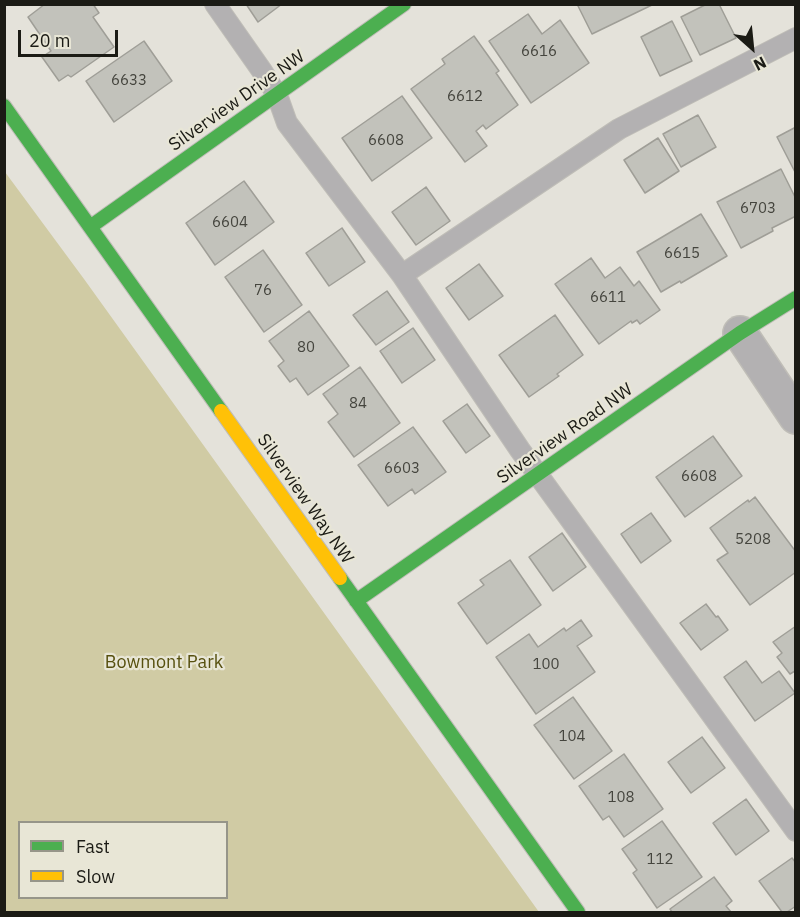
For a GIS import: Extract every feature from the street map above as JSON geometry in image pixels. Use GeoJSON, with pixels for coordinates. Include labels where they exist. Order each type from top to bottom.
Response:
{"type":"FeatureCollection","features":[{"type":"Feature","properties":{"kind":"street","name":"Silverview Drive NW"},"geometry":{"type":"LineString","coordinates":[[90,227],[404,4]]}},
{"type":"Feature","properties":{"kind":"street","name":"Silverview Way NW"},"geometry":{"type":"LineString","coordinates":[[4,106],[578,912]]}},
{"type":"Feature","properties":{"kind":"street","name":"Silverview Road NW"},"geometry":{"type":"LineString","coordinates":[[356,601],[740,333],[795,298]]}},
{"type":"Feature","properties":{"kind":"street"},"geometry":{"type":"LineString","coordinates":[[740,333],[795,417]]}},
{"type":"Feature","properties":{"kind":"lane"},"geometry":{"type":"LineString","coordinates":[[215,4],[278,95],[287,123],[402,275],[520,450],[795,831]]}},
{"type":"Feature","properties":{"kind":"lane"},"geometry":{"type":"LineString","coordinates":[[402,275],[619,129],[795,38]]}},
{"type":"Feature","properties":{"kind":"green space","name":"Bowmont Park"},"geometry":{"type":"Polygon","coordinates":[[[5,172],[84,279],[539,912],[5,912],[5,172]]]}},
{"type":"Feature","properties":{"kind":"building"},"geometry":{"type":"Polygon","coordinates":[[[45,4],[93,4],[99,13],[93,17],[114,47],[71,77],[68,75],[59,81],[42,57],[51,51],[28,17],[45,4]]]}},
{"type":"Feature","properties":{"kind":"building"},"geometry":{"type":"Polygon","coordinates":[[[246,4],[282,4],[258,22],[246,4]]]}},
{"type":"Feature","properties":{"kind":"building"},"geometry":{"type":"Polygon","coordinates":[[[577,4],[654,4],[592,34],[577,4]]]}},
{"type":"Feature","properties":{"kind":"building"},"geometry":{"type":"Polygon","coordinates":[[[707,4],[719,4],[736,38],[700,55],[681,17],[707,4]]]}},
{"type":"Feature","properties":{"kind":"building"},"geometry":{"type":"Polygon","coordinates":[[[528,14],[542,34],[560,20],[589,63],[531,103],[489,41],[528,14]]]}},
{"type":"Feature","properties":{"kind":"building"},"geometry":{"type":"Polygon","coordinates":[[[672,21],[692,61],[660,76],[641,37],[672,21]]]}},
{"type":"Feature","properties":{"kind":"building"},"geometry":{"type":"Polygon","coordinates":[[[474,36],[499,71],[496,73],[518,105],[486,129],[483,125],[476,131],[487,146],[465,162],[411,89],[445,64],[442,59],[474,36]]]}},
{"type":"Feature","properties":{"kind":"building"},"geometry":{"type":"Polygon","coordinates":[[[144,41],[172,81],[114,122],[86,81],[144,41]]]}},
{"type":"Feature","properties":{"kind":"building"},"geometry":{"type":"Polygon","coordinates":[[[402,96],[432,138],[372,181],[342,138],[402,96]]]}},
{"type":"Feature","properties":{"kind":"building"},"geometry":{"type":"Polygon","coordinates":[[[698,115],[716,147],[681,167],[663,134],[698,115]]]}},
{"type":"Feature","properties":{"kind":"building"},"geometry":{"type":"Polygon","coordinates":[[[796,127],[796,174],[777,137],[796,127]]]}},
{"type":"Feature","properties":{"kind":"building"},"geometry":{"type":"Polygon","coordinates":[[[658,138],[679,171],[645,193],[624,160],[658,138]]]}},
{"type":"Feature","properties":{"kind":"building"},"geometry":{"type":"Polygon","coordinates":[[[781,169],[796,199],[796,216],[741,248],[717,202],[781,169]]]}},
{"type":"Feature","properties":{"kind":"building"},"geometry":{"type":"Polygon","coordinates":[[[244,181],[274,222],[215,265],[186,223],[244,181]]]}},
{"type":"Feature","properties":{"kind":"building"},"geometry":{"type":"Polygon","coordinates":[[[426,187],[450,221],[416,245],[392,212],[426,187]]]}},
{"type":"Feature","properties":{"kind":"building"},"geometry":{"type":"Polygon","coordinates":[[[701,214],[727,256],[661,292],[637,252],[701,214]]]}},
{"type":"Feature","properties":{"kind":"building"},"geometry":{"type":"Polygon","coordinates":[[[342,228],[365,262],[329,286],[306,253],[342,228]]]}},
{"type":"Feature","properties":{"kind":"building"},"geometry":{"type":"Polygon","coordinates":[[[263,250],[302,305],[264,332],[225,277],[263,250]]]}},
{"type":"Feature","properties":{"kind":"building"},"geometry":{"type":"Polygon","coordinates":[[[591,258],[605,278],[620,267],[634,286],[639,281],[660,310],[640,324],[637,320],[632,323],[631,321],[599,344],[555,284],[591,258]]]}},
{"type":"Feature","properties":{"kind":"building"},"geometry":{"type":"Polygon","coordinates":[[[479,264],[503,296],[469,320],[446,288],[479,264]]]}},
{"type":"Feature","properties":{"kind":"building"},"geometry":{"type":"Polygon","coordinates":[[[387,291],[409,322],[376,345],[353,315],[387,291]]]}},
{"type":"Feature","properties":{"kind":"building"},"geometry":{"type":"Polygon","coordinates":[[[309,311],[349,366],[308,395],[296,378],[290,382],[278,366],[284,361],[269,341],[309,311]]]}},
{"type":"Feature","properties":{"kind":"building"},"geometry":{"type":"Polygon","coordinates":[[[555,315],[583,355],[557,374],[559,376],[529,397],[499,355],[555,315]]]}},
{"type":"Feature","properties":{"kind":"building"},"geometry":{"type":"Polygon","coordinates":[[[413,328],[435,360],[402,383],[380,351],[413,328]]]}},
{"type":"Feature","properties":{"kind":"building"},"geometry":{"type":"Polygon","coordinates":[[[360,367],[400,423],[354,457],[328,422],[338,414],[323,394],[360,367]]]}},
{"type":"Feature","properties":{"kind":"building"},"geometry":{"type":"Polygon","coordinates":[[[467,404],[490,436],[466,453],[443,421],[467,404]]]}},
{"type":"Feature","properties":{"kind":"building"},"geometry":{"type":"Polygon","coordinates":[[[413,427],[446,472],[415,494],[412,489],[388,506],[358,465],[413,427]]]}},
{"type":"Feature","properties":{"kind":"building"},"geometry":{"type":"Polygon","coordinates":[[[713,436],[742,476],[685,517],[656,477],[713,436]]]}},
{"type":"Feature","properties":{"kind":"building"},"geometry":{"type":"Polygon","coordinates":[[[755,497],[796,552],[796,572],[750,605],[717,560],[728,553],[710,528],[755,497]]]}},
{"type":"Feature","properties":{"kind":"building"},"geometry":{"type":"Polygon","coordinates":[[[651,513],[671,541],[641,563],[621,534],[651,513]]]}},
{"type":"Feature","properties":{"kind":"building"},"geometry":{"type":"Polygon","coordinates":[[[562,533],[586,567],[553,591],[529,557],[562,533]]]}},
{"type":"Feature","properties":{"kind":"building"},"geometry":{"type":"Polygon","coordinates":[[[510,560],[541,605],[487,644],[458,603],[484,585],[480,580],[510,560]]]}},
{"type":"Feature","properties":{"kind":"building"},"geometry":{"type":"Polygon","coordinates":[[[706,604],[728,630],[701,650],[680,623],[706,604]]]}},
{"type":"Feature","properties":{"kind":"building"},"geometry":{"type":"Polygon","coordinates":[[[581,620],[592,636],[577,646],[595,672],[536,714],[496,657],[529,634],[538,647],[564,628],[566,631],[581,620]]]}},
{"type":"Feature","properties":{"kind":"building"},"geometry":{"type":"Polygon","coordinates":[[[796,626],[796,672],[790,674],[777,657],[782,653],[773,642],[796,626]]]}},
{"type":"Feature","properties":{"kind":"building"},"geometry":{"type":"Polygon","coordinates":[[[746,661],[762,683],[779,671],[795,693],[755,721],[724,677],[746,661]]]}},
{"type":"Feature","properties":{"kind":"building"},"geometry":{"type":"Polygon","coordinates":[[[573,697],[612,751],[574,779],[534,725],[573,697]]]}},
{"type":"Feature","properties":{"kind":"building"},"geometry":{"type":"Polygon","coordinates":[[[702,737],[725,768],[691,793],[668,762],[702,737]]]}},
{"type":"Feature","properties":{"kind":"building"},"geometry":{"type":"Polygon","coordinates":[[[624,754],[663,809],[624,837],[609,816],[603,820],[579,786],[624,754]]]}},
{"type":"Feature","properties":{"kind":"building"},"geometry":{"type":"Polygon","coordinates":[[[746,799],[769,831],[736,855],[713,823],[746,799]]]}},
{"type":"Feature","properties":{"kind":"building"},"geometry":{"type":"Polygon","coordinates":[[[662,821],[702,877],[657,908],[633,873],[637,870],[622,849],[662,821]]]}},
{"type":"Feature","properties":{"kind":"building"},"geometry":{"type":"Polygon","coordinates":[[[792,858],[796,863],[796,906],[787,912],[782,912],[759,881],[792,858]]]}},
{"type":"Feature","properties":{"kind":"building"},"geometry":{"type":"Polygon","coordinates":[[[714,877],[732,901],[726,906],[731,912],[672,912],[670,909],[714,877]]]}},
{"type":"Feature","properties":{"kind":"traffic: fast"},"geometry":{"type":"LineString","coordinates":[[90,227],[404,4]]}},
{"type":"Feature","properties":{"kind":"traffic: fast"},"geometry":{"type":"LineString","coordinates":[[4,106],[221,411]]}},
{"type":"Feature","properties":{"kind":"traffic: fast"},"geometry":{"type":"LineString","coordinates":[[356,601],[740,333],[796,298]]}},
{"type":"Feature","properties":{"kind":"traffic: fast"},"geometry":{"type":"LineString","coordinates":[[340,578],[578,912]]}},
{"type":"Feature","properties":{"kind":"traffic: slow"},"geometry":{"type":"LineString","coordinates":[[221,411],[340,578]]}}]}
